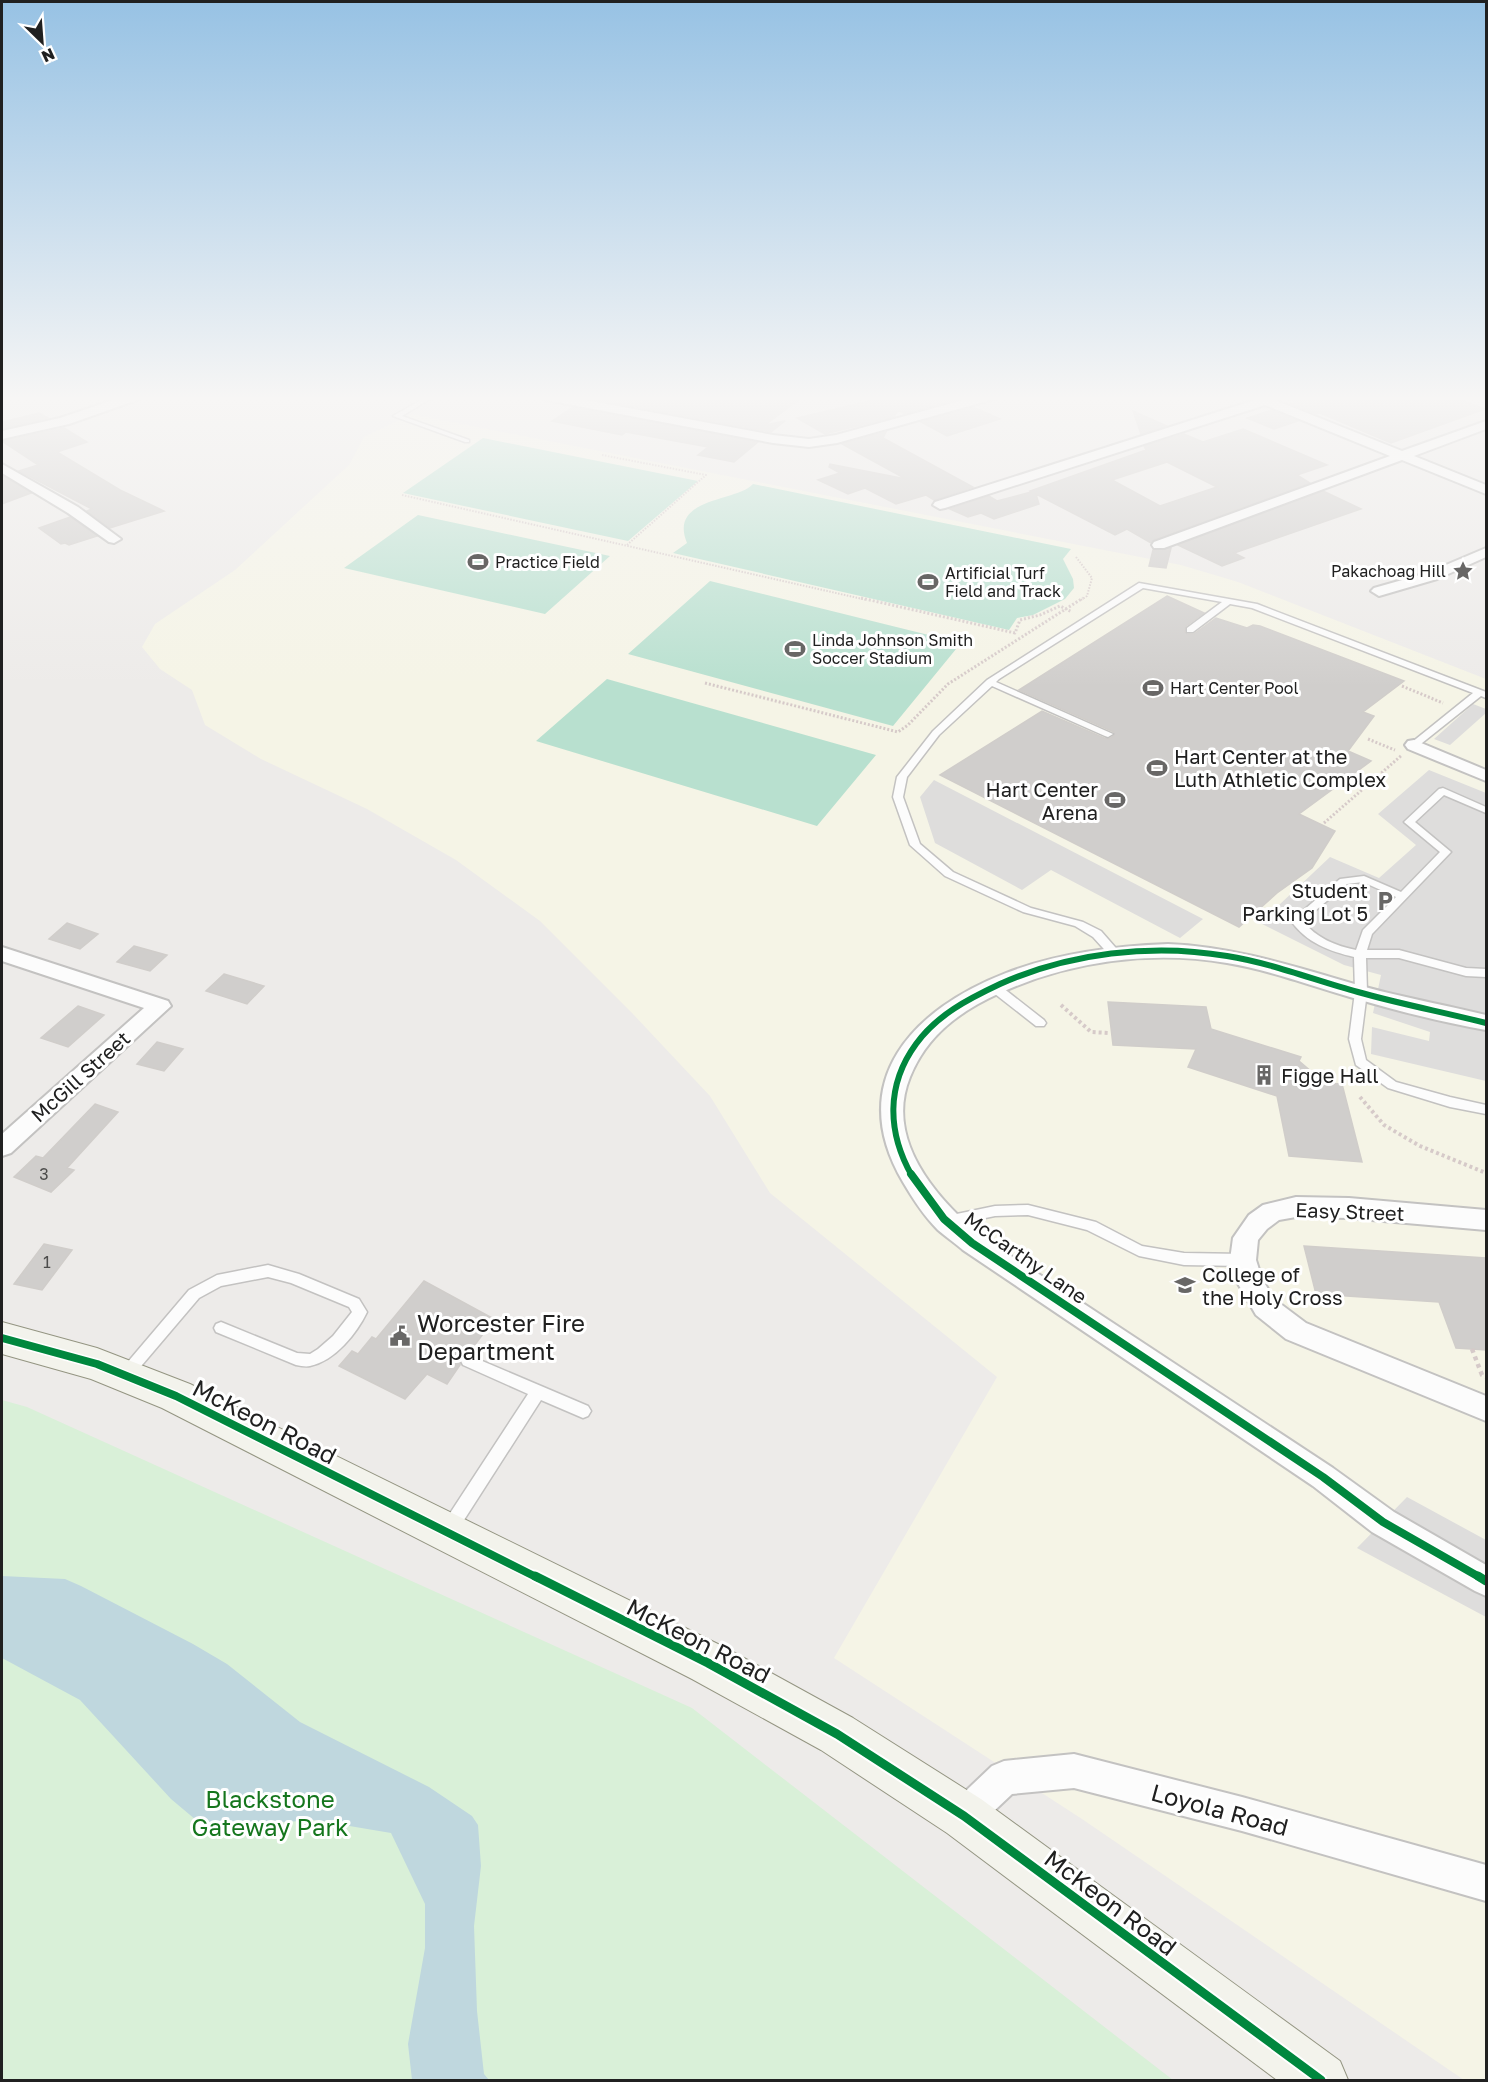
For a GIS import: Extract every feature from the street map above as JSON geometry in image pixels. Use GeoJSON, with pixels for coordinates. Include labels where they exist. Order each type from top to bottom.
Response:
{"type":"FeatureCollection","features":[{"type":"Feature","properties":{"kind":"main road","name":"McKeon Road"},"geometry":{"type":"LineString","coordinates":[[2,1338],[97,1364],[176,1396],[760,1691],[837,1734],[964,1816],[1321,2080]]}},
{"type":"Feature","properties":{"kind":"street"},"geometry":{"type":"LineString","coordinates":[[45,493],[114,539]]}},
{"type":"Feature","properties":{"kind":"street"},"geometry":{"type":"LineString","coordinates":[[940,505],[975,493]]}},
{"type":"Feature","properties":{"kind":"street"},"geometry":{"type":"LineString","coordinates":[[1159,545],[1300,493]]}},
{"type":"Feature","properties":{"kind":"street"},"geometry":{"type":"LineString","coordinates":[[1379,591],[1432,576],[1486,552]]}},
{"type":"Feature","properties":{"kind":"street"},"geometry":{"type":"LineString","coordinates":[[1414,745],[1486,776]]}},
{"type":"Feature","properties":{"kind":"street","name":"McCarthy Lane"},"geometry":{"type":"LineString","coordinates":[[1486,1023],[1225,956],[1178,951],[1138,951],[1044,968],[994,987],[950,1010],[922,1033],[906,1058],[895,1085],[892,1113],[897,1139],[906,1164],[924,1194],[945,1221],[972,1243],[1323,1477],[1383,1522],[1486,1581]]}},
{"type":"Feature","properties":{"kind":"street","name":"McGill Street"},"geometry":{"type":"LineString","coordinates":[[2,954],[160,1006],[2,1147]]}},
{"type":"Feature","properties":{"kind":"street","name":"Easy Street"},"geometry":{"type":"LineString","coordinates":[[1243,1260],[1246,1238],[1258,1222],[1272,1212],[1296,1207],[1349,1208],[1486,1220]]}},
{"type":"Feature","properties":{"kind":"street"},"geometry":{"type":"LineString","coordinates":[[1243,1260],[1250,1282],[1265,1307],[1296,1331],[1486,1409]]}},
{"type":"Feature","properties":{"kind":"street","name":"Loyola Road"},"geometry":{"type":"LineString","coordinates":[[964,1816],[1004,1778],[1074,1771],[1242,1814],[1486,1883]]}},
{"type":"Feature","properties":{"kind":"lane"},"geometry":{"type":"LineString","coordinates":[[1116,955],[1097,934],[1079,924],[1027,910],[949,874],[915,845],[898,796],[902,777],[936,733],[990,682],[1142,585],[1254,606],[1483,694]]}},
{"type":"Feature","properties":{"kind":"lane"},"geometry":{"type":"LineString","coordinates":[[1190,630],[1229,601]]}},
{"type":"Feature","properties":{"kind":"lane"},"geometry":{"type":"LineString","coordinates":[[990,682],[1108,734]]}},
{"type":"Feature","properties":{"kind":"lane"},"geometry":{"type":"LineString","coordinates":[[1414,745],[1483,694]]}},
{"type":"Feature","properties":{"kind":"lane"},"geometry":{"type":"LineString","coordinates":[[1486,810],[1443,791],[1409,822],[1446,852],[1367,933],[1360,954],[1361,992],[1355,1039],[1360,1062],[1392,1085],[1450,1102],[1486,1108]]}},
{"type":"Feature","properties":{"kind":"lane"},"geometry":{"type":"LineString","coordinates":[[1402,896],[1364,879],[1344,881],[1297,921],[1304,932],[1340,951],[1360,954],[1399,954],[1466,972],[1486,973]]}},
{"type":"Feature","properties":{"kind":"lane"},"geometry":{"type":"LineString","coordinates":[[994,987],[1040,1023]]}},
{"type":"Feature","properties":{"kind":"lane"},"geometry":{"type":"LineString","coordinates":[[945,1221],[995,1210],[1028,1210],[1091,1226],[1139,1251],[1184,1259],[1243,1260]]}},
{"type":"Feature","properties":{"kind":"lane"},"geometry":{"type":"LineString","coordinates":[[125,1375],[195,1294],[217,1281],[268,1271],[294,1278],[354,1303],[360,1312],[356,1320],[321,1356],[309,1361],[296,1359],[220,1328]]}},
{"type":"Feature","properties":{"kind":"lane"},"geometry":{"type":"LineString","coordinates":[[468,1361],[583,1411]]}},
{"type":"Feature","properties":{"kind":"lane"},"geometry":{"type":"LineString","coordinates":[[446,1532],[538,1392]]}},
{"type":"Feature","properties":{"kind":"path"},"geometry":{"type":"LineString","coordinates":[[627,545],[685,493]]}},
{"type":"Feature","properties":{"kind":"path"},"geometry":{"type":"LineString","coordinates":[[402,495],[1015,633],[1020,620],[1040,615],[1060,606],[1088,619]]}},
{"type":"Feature","properties":{"kind":"path"},"geometry":{"type":"LineString","coordinates":[[705,683],[898,732],[908,725],[948,684],[1087,596],[1092,578],[1076,557]]}},
{"type":"Feature","properties":{"kind":"path"},"geometry":{"type":"LineString","coordinates":[[1402,686],[1445,703]]}},
{"type":"Feature","properties":{"kind":"path"},"geometry":{"type":"LineString","coordinates":[[1324,823],[1404,753],[1368,739]]}},
{"type":"Feature","properties":{"kind":"path"},"geometry":{"type":"LineString","coordinates":[[1061,1005],[1084,1028],[1092,1032],[1109,1033]]}},
{"type":"Feature","properties":{"kind":"path"},"geometry":{"type":"LineString","coordinates":[[1360,1097],[1384,1125],[1420,1146],[1486,1173]]}},
{"type":"Feature","properties":{"kind":"path"},"geometry":{"type":"LineString","coordinates":[[1472,1349],[1482,1376],[1486,1377]]}},
{"type":"Feature","properties":{"kind":"shaded area","name":"College of the Holy Cross"},"geometry":{"type":"Polygon","coordinates":[[[318,493],[815,493],[1181,565],[1238,582],[1486,679],[1486,2080],[1464,2080],[1082,1819],[834,1658],[997,1377],[770,1193],[710,1096],[633,1014],[540,921],[456,860],[367,809],[261,759],[205,725],[192,690],[160,669],[142,647],[155,624],[235,570],[318,493]]]}},
{"type":"Feature","properties":{"kind":"shaded area"},"geometry":{"type":"Polygon","coordinates":[[[1473,704],[1486,709],[1486,713],[1450,745],[1434,739],[1473,704]]]}},
{"type":"Feature","properties":{"kind":"shaded area","name":"Student Parking Lot 5"},"geometry":{"type":"Polygon","coordinates":[[[1429,770],[1486,793],[1486,1081],[1371,1054],[1372,1027],[1429,1041],[1430,1032],[1373,1013],[1381,975],[1344,965],[1260,923],[1330,857],[1379,878],[1416,845],[1378,814],[1429,770]]]}},
{"type":"Feature","properties":{"kind":"shaded area"},"geometry":{"type":"Polygon","coordinates":[[[934,780],[1203,919],[1180,938],[1051,870],[1022,890],[935,843],[920,797],[934,780]]]}},
{"type":"Feature","properties":{"kind":"shaded area"},"geometry":{"type":"Polygon","coordinates":[[[1407,1497],[1486,1540],[1486,1617],[1357,1548],[1407,1497]]]}},
{"type":"Feature","properties":{"kind":"green space"},"geometry":{"type":"Polygon","coordinates":[[[404,493],[684,493],[628,541],[404,493]]]}},
{"type":"Feature","properties":{"kind":"green space"},"geometry":{"type":"Polygon","coordinates":[[[798,493],[1071,549],[1063,559],[1073,579],[1074,588],[1065,599],[1033,615],[1017,618],[1009,630],[673,553],[687,543],[684,528],[687,517],[695,509],[733,494],[798,493]]]}},
{"type":"Feature","properties":{"kind":"green space","name":"Practice Field"},"geometry":{"type":"Polygon","coordinates":[[[418,515],[610,556],[545,614],[344,568],[418,515]]]}},
{"type":"Feature","properties":{"kind":"green space","name":"Linda Johnson Smith Soccer Stadium"},"geometry":{"type":"Polygon","coordinates":[[[710,581],[961,643],[893,726],[628,654],[710,581]]]}},
{"type":"Feature","properties":{"kind":"green space"},"geometry":{"type":"Polygon","coordinates":[[[607,679],[876,755],[817,826],[536,741],[607,679]]]}},
{"type":"Feature","properties":{"kind":"green space","name":"Blackstone Gateway Park"},"geometry":{"type":"Polygon","coordinates":[[[2,1400],[27,1407],[692,1708],[1173,2080],[2,2080],[2,1400]]]}},
{"type":"Feature","properties":{"kind":"water"},"geometry":{"type":"Polygon","coordinates":[[[2,1576],[65,1579],[81,1586],[227,1664],[300,1722],[429,1787],[472,1816],[478,1825],[481,1866],[474,1926],[477,2011],[484,2074],[489,2080],[412,2080],[408,2044],[425,1948],[425,1904],[391,1833],[314,1820],[217,1827],[196,1820],[171,1799],[80,1700],[2,1658],[2,1576]]]}},
{"type":"Feature","properties":{"kind":"building"},"geometry":{"type":"Polygon","coordinates":[[[2,493],[31,493],[2,504],[2,493]]]}},
{"type":"Feature","properties":{"kind":"building"},"geometry":{"type":"Polygon","coordinates":[[[62,493],[127,493],[164,511],[110,528],[87,511],[92,509],[62,493]]]}},
{"type":"Feature","properties":{"kind":"building"},"geometry":{"type":"Polygon","coordinates":[[[875,493],[955,493],[934,500],[926,495],[896,504],[875,493]]]}},
{"type":"Feature","properties":{"kind":"building"},"geometry":{"type":"Polygon","coordinates":[[[1027,493],[1136,493],[1160,506],[1199,493],[1282,493],[1153,540],[1151,543],[1127,529],[1115,535],[1036,494],[1039,504],[994,519],[981,513],[968,517],[950,509],[989,496],[997,501],[1027,493]]]}},
{"type":"Feature","properties":{"kind":"building"},"geometry":{"type":"Polygon","coordinates":[[[1317,493],[1328,493],[1361,509],[1234,553],[1244,558],[1222,566],[1178,545],[1317,493]]]}},
{"type":"Feature","properties":{"kind":"building"},"geometry":{"type":"Polygon","coordinates":[[[70,517],[97,536],[69,545],[61,544],[39,528],[70,517]]]}},
{"type":"Feature","properties":{"kind":"building"},"geometry":{"type":"Polygon","coordinates":[[[1171,548],[1166,568],[1149,566],[1153,550],[1171,548]]]}},
{"type":"Feature","properties":{"kind":"building","name":"Hart Center at the Luth Athletic Complex"},"geometry":{"type":"Polygon","coordinates":[[[1167,596],[1204,613],[1186,626],[1187,634],[1194,634],[1216,618],[1247,628],[1253,625],[1260,626],[1404,681],[1363,712],[1374,716],[1348,751],[1371,761],[1299,814],[1335,831],[1312,868],[1277,893],[1239,927],[940,775],[1042,711],[1104,738],[1109,739],[1114,736],[1114,732],[1019,690],[1167,596]]]}},
{"type":"Feature","properties":{"kind":"building"},"geometry":{"type":"Polygon","coordinates":[[[67,923],[98,934],[80,949],[49,939],[67,923]]]}},
{"type":"Feature","properties":{"kind":"building"},"geometry":{"type":"Polygon","coordinates":[[[134,946],[167,955],[150,971],[117,962],[134,946]]]}},
{"type":"Feature","properties":{"kind":"building"},"geometry":{"type":"Polygon","coordinates":[[[224,974],[264,986],[247,1004],[206,991],[224,974]]]}},
{"type":"Feature","properties":{"kind":"building","name":"Figge Hall"},"geometry":{"type":"Polygon","coordinates":[[[1108,1002],[1206,1007],[1211,1029],[1301,1057],[1299,1061],[1325,1083],[1342,1084],[1362,1162],[1289,1156],[1277,1096],[1188,1067],[1196,1049],[1113,1045],[1108,1002]]]}},
{"type":"Feature","properties":{"kind":"building"},"geometry":{"type":"Polygon","coordinates":[[[78,1006],[104,1015],[68,1047],[41,1038],[78,1006]]]}},
{"type":"Feature","properties":{"kind":"building"},"geometry":{"type":"Polygon","coordinates":[[[157,1042],[183,1049],[164,1071],[137,1064],[157,1042]]]}},
{"type":"Feature","properties":{"kind":"building"},"geometry":{"type":"Polygon","coordinates":[[[95,1104],[118,1112],[67,1168],[74,1170],[51,1192],[14,1177],[36,1156],[43,1158],[95,1104]]]}},
{"type":"Feature","properties":{"kind":"building"},"geometry":{"type":"Polygon","coordinates":[[[44,1244],[72,1250],[42,1290],[14,1284],[44,1244]]]}},
{"type":"Feature","properties":{"kind":"building"},"geometry":{"type":"Polygon","coordinates":[[[1304,1246],[1486,1258],[1486,1350],[1456,1348],[1439,1302],[1316,1294],[1304,1246]]]}},
{"type":"Feature","properties":{"kind":"building"},"geometry":{"type":"Polygon","coordinates":[[[424,1281],[494,1319],[469,1353],[461,1356],[460,1365],[447,1384],[427,1374],[405,1399],[339,1366],[352,1351],[358,1354],[372,1337],[376,1339],[424,1281]]]}},
{"type":"Feature","properties":{"kind":"cycle path"},"geometry":{"type":"LineString","coordinates":[[1486,1023],[1374,996],[1227,956],[1168,951],[1104,955],[1042,968],[987,990],[956,1007],[922,1035],[905,1062],[892,1098],[895,1136],[910,1173],[947,1222],[972,1243],[1323,1477],[1383,1522],[1486,1581]]}},
{"type":"Feature","properties":{"kind":"cycle path"},"geometry":{"type":"LineString","coordinates":[[2,1338],[97,1364],[176,1396],[708,1663],[837,1734],[964,1816],[1321,2080]]}},
{"type":"Feature","properties":{"kind":"place","name":"Practice Field"},"geometry":{"type":"Point","coordinates":[478,562]}},
{"type":"Feature","properties":{"kind":"place","name":"Pakachoag Hill"},"geometry":{"type":"Point","coordinates":[1463,571]}},
{"type":"Feature","properties":{"kind":"place","name":"Artificial Turf Field and Track"},"geometry":{"type":"Point","coordinates":[928,582]}},
{"type":"Feature","properties":{"kind":"place","name":"Linda Johnson Smith Soccer Stadium"},"geometry":{"type":"Point","coordinates":[795,649]}},
{"type":"Feature","properties":{"kind":"place","name":"Hart Center Pool"},"geometry":{"type":"Point","coordinates":[1153,688]}},
{"type":"Feature","properties":{"kind":"place","name":"Hart Center at the Luth Athletic Complex"},"geometry":{"type":"Point","coordinates":[1157,768]}},
{"type":"Feature","properties":{"kind":"place","name":"Hart Center Arena"},"geometry":{"type":"Point","coordinates":[1115,800]}},
{"type":"Feature","properties":{"kind":"place","name":"Student Parking Lot 5"},"geometry":{"type":"Point","coordinates":[1385,901]}},
{"type":"Feature","properties":{"kind":"place","name":"Figge Hall"},"geometry":{"type":"Point","coordinates":[1264,1075]}},
{"type":"Feature","properties":{"kind":"place","name":"College of the Holy Cross"},"geometry":{"type":"Point","coordinates":[1185,1285]}},
{"type":"Feature","properties":{"kind":"place","name":"Worcester Fire Department"},"geometry":{"type":"Point","coordinates":[400,1336]}}]}
